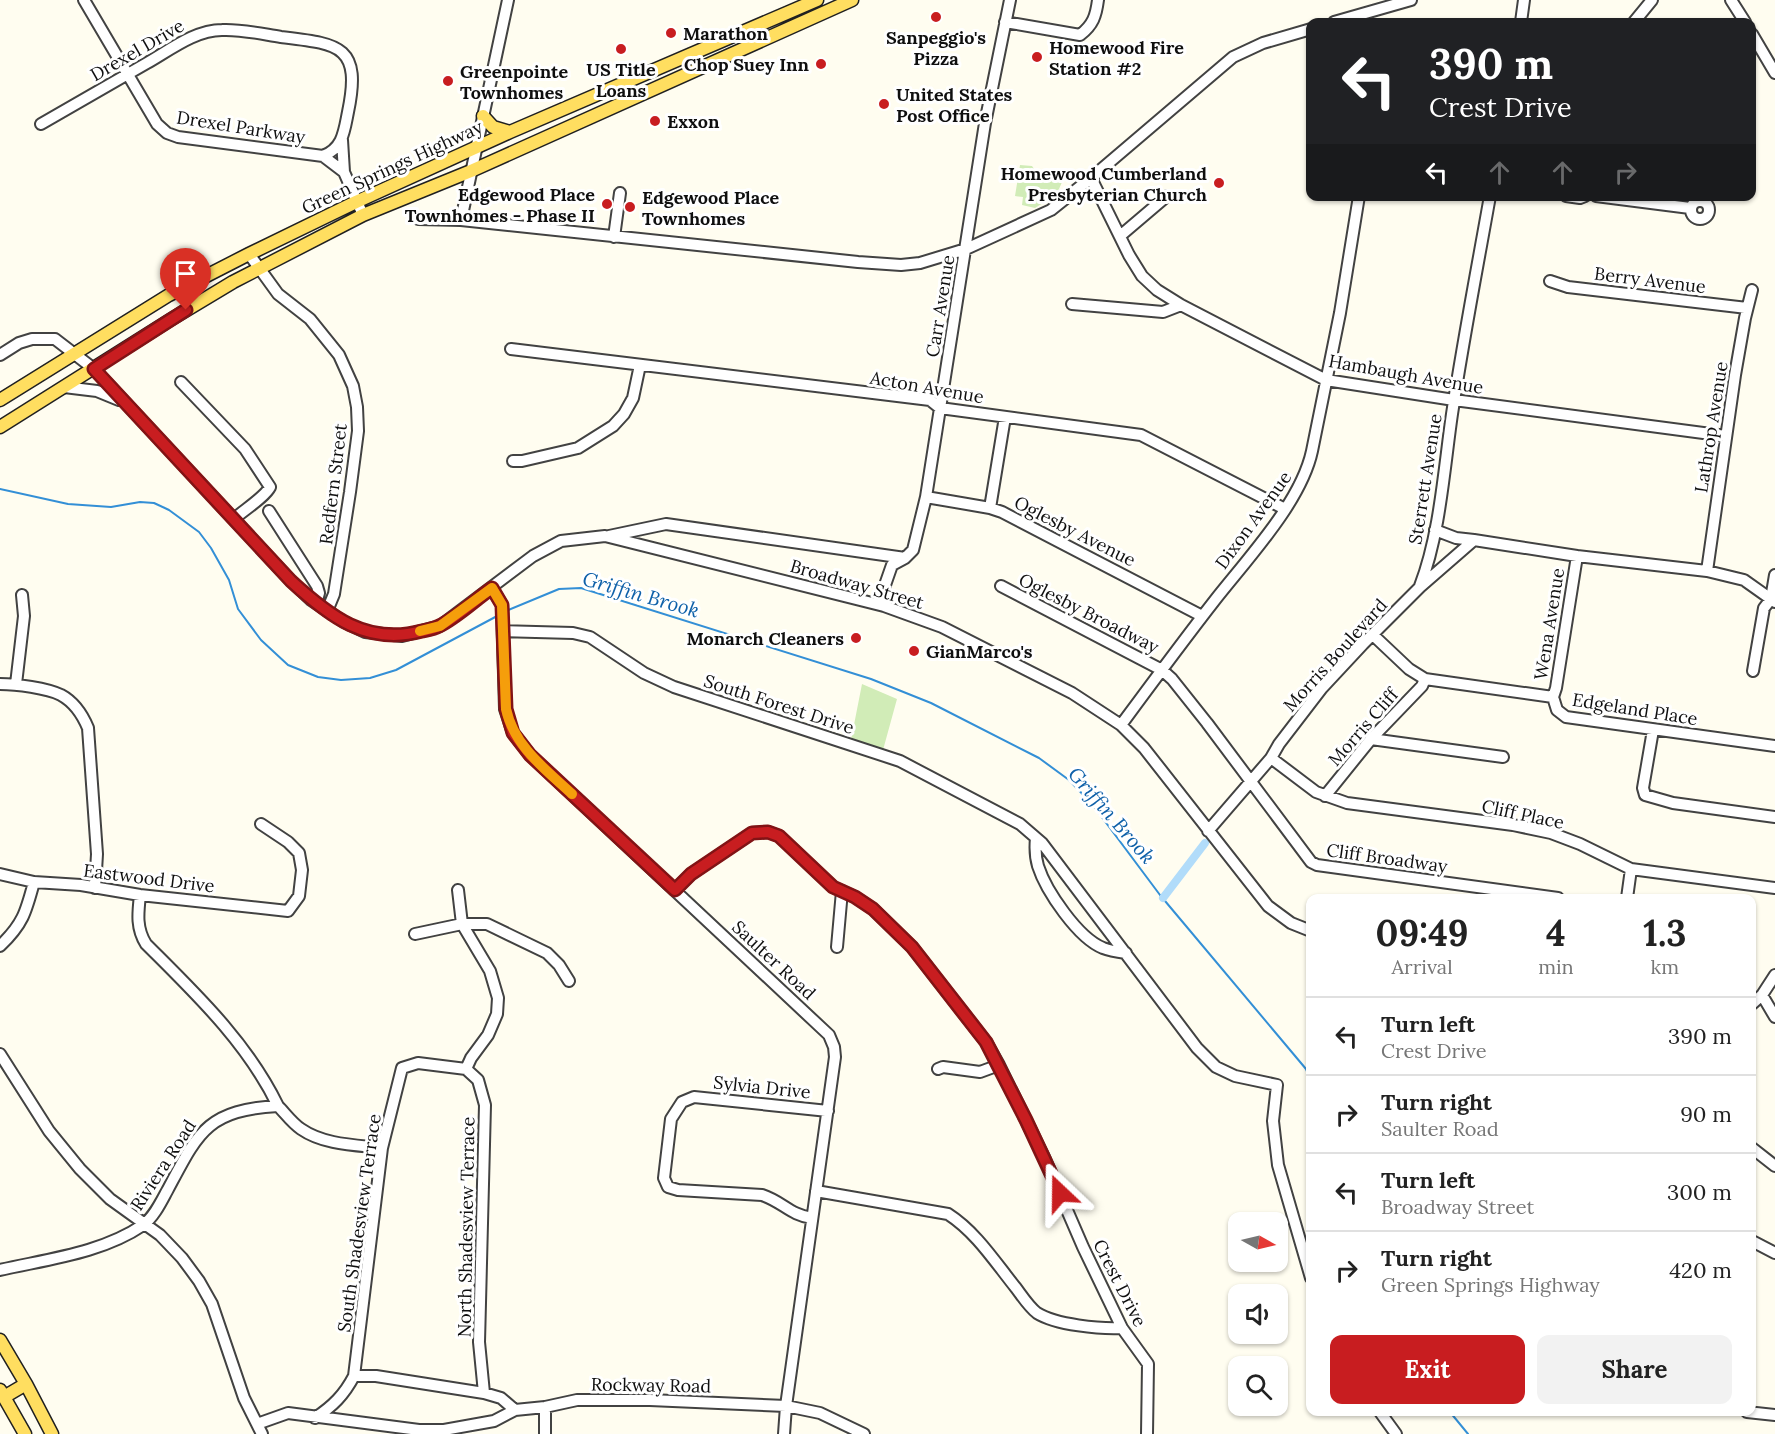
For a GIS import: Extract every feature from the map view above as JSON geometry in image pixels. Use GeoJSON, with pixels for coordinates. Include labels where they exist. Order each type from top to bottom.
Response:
{"type":"FeatureCollection","features":[{"type":"Feature","properties":{"kind":"main road","name":"Green Springs Highway"},"geometry":{"type":"LineString","coordinates":[[0,400],[168,295],[249,254],[510,132],[817,0]]}},
{"type":"Feature","properties":{"kind":"main road","name":"Green Springs Highway"},"geometry":{"type":"LineString","coordinates":[[0,427],[170,320],[363,215],[471,171],[852,0]]}},
{"type":"Feature","properties":{"kind":"main road"},"geometry":{"type":"LineString","coordinates":[[483,116],[493,127],[510,132]]}},
{"type":"Feature","properties":{"kind":"main road"},"geometry":{"type":"LineString","coordinates":[[0,1341],[52,1434]]}},
{"type":"Feature","properties":{"kind":"main road"},"geometry":{"type":"LineString","coordinates":[[25,1434],[2,1394],[26,1384]]}},
{"type":"Feature","properties":{"kind":"street","name":"Drexel Parkway"},"geometry":{"type":"LineString","coordinates":[[84,0],[157,124],[168,132],[178,137],[328,154],[344,172]]}},
{"type":"Feature","properties":{"kind":"street"},"geometry":{"type":"LineString","coordinates":[[461,220],[508,0]]}},
{"type":"Feature","properties":{"kind":"street","name":"Carr Avenue"},"geometry":{"type":"LineString","coordinates":[[884,606],[885,585],[892,565],[905,558],[913,550],[926,497],[985,123],[1010,0]]}},
{"type":"Feature","properties":{"kind":"street"},"geometry":{"type":"LineString","coordinates":[[1005,22],[1080,35],[1096,18],[1098,0]]}},
{"type":"Feature","properties":{"kind":"street"},"geometry":{"type":"LineString","coordinates":[[1349,18],[1412,0]]}},
{"type":"Feature","properties":{"kind":"street"},"geometry":{"type":"LineString","coordinates":[[1522,18],[1524,0]]}},
{"type":"Feature","properties":{"kind":"street"},"geometry":{"type":"LineString","coordinates":[[1637,18],[1652,0]]}},
{"type":"Feature","properties":{"kind":"street"},"geometry":{"type":"LineString","coordinates":[[1731,0],[1742,18]]}},
{"type":"Feature","properties":{"kind":"street","name":"Drexel Drive"},"geometry":{"type":"LineString","coordinates":[[41,124],[197,34],[221,30],[323,42],[342,51],[352,67],[353,88],[342,140],[344,172]]}},
{"type":"Feature","properties":{"kind":"street"},"geometry":{"type":"LineString","coordinates":[[418,219],[461,220],[901,265],[920,263],[966,249],[1051,210],[1233,57],[1263,44],[1306,31]]}},
{"type":"Feature","properties":{"kind":"street"},"geometry":{"type":"LineString","coordinates":[[1756,41],[1775,73]]}},
{"type":"Feature","properties":{"kind":"street","name":"Drexel Drive"},"geometry":{"type":"LineString","coordinates":[[328,154],[342,140]]}},
{"type":"Feature","properties":{"kind":"street"},"geometry":{"type":"LineString","coordinates":[[344,172],[363,215]]}},
{"type":"Feature","properties":{"kind":"street","name":"Hambaugh Avenue"},"geometry":{"type":"LineString","coordinates":[[1091,178],[1142,276],[1157,290],[1180,305],[1326,380],[1454,400],[1726,436]]}},
{"type":"Feature","properties":{"kind":"street"},"geometry":{"type":"LineString","coordinates":[[614,237],[620,193]]}},
{"type":"Feature","properties":{"kind":"street"},"geometry":{"type":"LineString","coordinates":[[1120,236],[1167,196]]}},
{"type":"Feature","properties":{"kind":"street","name":"Dixon Avenue"},"geometry":{"type":"LineString","coordinates":[[1121,725],[1302,484],[1309,468],[1358,201]]}},
{"type":"Feature","properties":{"kind":"street","name":"Sterrett Avenue"},"geometry":{"type":"LineString","coordinates":[[1420,587],[1436,530],[1454,400],[1489,201]]}},
{"type":"Feature","properties":{"kind":"street"},"geometry":{"type":"LineString","coordinates":[[1635,201],[1690,208]]}},
{"type":"Feature","properties":{"kind":"street","name":"Redfern Street"},"geometry":{"type":"LineString","coordinates":[[249,254],[278,294],[310,320],[339,355],[352,386],[357,407],[358,431],[350,492],[334,594],[327,611]]}},
{"type":"Feature","properties":{"kind":"street","name":"Berry Avenue"},"geometry":{"type":"LineString","coordinates":[[1550,281],[1568,287],[1747,308]]}},
{"type":"Feature","properties":{"kind":"street","name":"Lathrop Avenue"},"geometry":{"type":"LineString","coordinates":[[1707,571],[1726,436],[1752,290]]}},
{"type":"Feature","properties":{"kind":"street"},"geometry":{"type":"LineString","coordinates":[[1072,304],[1163,312],[1180,305]]}},
{"type":"Feature","properties":{"kind":"street","name":"Broadway Street"},"geometry":{"type":"LineString","coordinates":[[0,355],[19,343],[32,339],[55,339],[94,369],[291,581],[327,611],[365,632],[402,636],[440,626],[533,556],[561,541],[605,536],[884,606],[942,627],[1072,693],[1121,725],[1144,748],[1268,906],[1291,923],[1306,929]]}},
{"type":"Feature","properties":{"kind":"street","name":"Acton Avenue"},"geometry":{"type":"LineString","coordinates":[[511,349],[932,400],[940,408],[1141,435],[1285,508]]}},
{"type":"Feature","properties":{"kind":"street"},"geometry":{"type":"LineString","coordinates":[[513,461],[578,448],[613,426],[624,414],[633,398],[640,365]]}},
{"type":"Feature","properties":{"kind":"street"},"geometry":{"type":"LineString","coordinates":[[181,382],[245,449],[270,487],[266,495],[234,519]]}},
{"type":"Feature","properties":{"kind":"street"},"geometry":{"type":"LineString","coordinates":[[64,387],[97,392],[121,400]]}},
{"type":"Feature","properties":{"kind":"street"},"geometry":{"type":"LineString","coordinates":[[990,508],[1005,417]]}},
{"type":"Feature","properties":{"kind":"street","name":"Oglesby Avenue"},"geometry":{"type":"LineString","coordinates":[[926,497],[990,508],[1085,554],[1202,616]]}},
{"type":"Feature","properties":{"kind":"street"},"geometry":{"type":"LineString","coordinates":[[269,511],[317,586],[319,593],[316,603]]}},
{"type":"Feature","properties":{"kind":"street"},"geometry":{"type":"LineString","coordinates":[[605,536],[666,524],[905,558]]}},
{"type":"Feature","properties":{"kind":"street"},"geometry":{"type":"LineString","coordinates":[[1436,530],[1456,538],[1707,571],[1744,580],[1773,600]]}},
{"type":"Feature","properties":{"kind":"street","name":"Morris Boulevard"},"geometry":{"type":"LineString","coordinates":[[1208,831],[1271,758],[1322,688],[1420,587],[1474,540]]}},
{"type":"Feature","properties":{"kind":"street","name":"Wena Avenue"},"geometry":{"type":"LineString","coordinates":[[1553,697],[1577,555]]}},
{"type":"Feature","properties":{"kind":"street"},"geometry":{"type":"LineString","coordinates":[[1753,671],[1764,608],[1773,600],[1775,575]]}},
{"type":"Feature","properties":{"kind":"street","name":"Oglesby Broadway"},"geometry":{"type":"LineString","coordinates":[[1000,586],[1162,669]]}},
{"type":"Feature","properties":{"kind":"street","name":"Saulter Road"},"geometry":{"type":"LineString","coordinates":[[492,588],[502,605],[506,709],[513,733],[530,755],[829,1035],[834,1047],[835,1057],[784,1434]]}},
{"type":"Feature","properties":{"kind":"street"},"geometry":{"type":"LineString","coordinates":[[16,684],[24,616],[22,595]]}},
{"type":"Feature","properties":{"kind":"street","name":"South Forest Drive"},"geometry":{"type":"LineString","coordinates":[[503,627],[573,633],[590,637],[644,673],[674,687],[900,761],[1020,824],[1036,838],[1197,1048],[1216,1067],[1235,1076],[1278,1085],[1273,1121],[1278,1165],[1306,1261]]}},
{"type":"Feature","properties":{"kind":"street","name":"Edgeland Place"},"geometry":{"type":"LineString","coordinates":[[1373,635],[1404,666],[1425,680],[1553,697],[1557,710],[1566,717],[1775,746]]}},
{"type":"Feature","properties":{"kind":"street","name":"Cliff Broadway"},"geometry":{"type":"LineString","coordinates":[[1162,669],[1172,679],[1311,862],[1317,865],[1528,894]]}},
{"type":"Feature","properties":{"kind":"street","name":"Morris Cliff"},"geometry":{"type":"LineString","coordinates":[[1325,796],[1371,739],[1422,686],[1425,680]]}},
{"type":"Feature","properties":{"kind":"street"},"geometry":{"type":"LineString","coordinates":[[0,684],[16,684],[61,695],[82,715],[88,728],[97,854],[95,888]]}},
{"type":"Feature","properties":{"kind":"street"},"geometry":{"type":"LineString","coordinates":[[1653,730],[1643,788],[1645,795],[1655,799],[1775,817]]}},
{"type":"Feature","properties":{"kind":"street"},"geometry":{"type":"LineString","coordinates":[[1371,739],[1503,757]]}},
{"type":"Feature","properties":{"kind":"street","name":"Cliff Place"},"geometry":{"type":"LineString","coordinates":[[1271,758],[1316,792],[1347,803],[1513,825],[1551,833],[1580,844],[1631,869],[1775,888]]}},
{"type":"Feature","properties":{"kind":"street","name":"Eastwood Drive"},"geometry":{"type":"LineString","coordinates":[[0,874],[34,882],[288,911],[299,896],[302,870],[299,853],[288,842],[261,824]]}},
{"type":"Feature","properties":{"kind":"street","name":"Crest Drive"},"geometry":{"type":"LineString","coordinates":[[675,890],[691,874],[752,833],[768,832],[779,836],[833,887],[855,897],[873,909],[912,947],[986,1042],[1044,1157],[1083,1247],[1122,1328],[1148,1364],[1147,1434]]}},
{"type":"Feature","properties":{"kind":"street"},"geometry":{"type":"LineString","coordinates":[[1036,838],[1035,851],[1042,876],[1079,930],[1089,940],[1103,948],[1126,953]]}},
{"type":"Feature","properties":{"kind":"street"},"geometry":{"type":"LineString","coordinates":[[1628,894],[1631,869]]}},
{"type":"Feature","properties":{"kind":"street"},"geometry":{"type":"LineString","coordinates":[[0,946],[12,935],[26,915],[34,882]]}},
{"type":"Feature","properties":{"kind":"street"},"geometry":{"type":"LineString","coordinates":[[458,890],[462,924],[490,971],[498,998],[497,1014],[488,1035],[466,1069]]}},
{"type":"Feature","properties":{"kind":"street"},"geometry":{"type":"LineString","coordinates":[[837,947],[842,891]]}},
{"type":"Feature","properties":{"kind":"street"},"geometry":{"type":"LineString","coordinates":[[140,895],[137,918],[140,934],[146,944],[204,1002],[268,1085],[278,1106],[299,1128],[328,1141],[382,1148]]}},
{"type":"Feature","properties":{"kind":"street"},"geometry":{"type":"LineString","coordinates":[[415,934],[462,924],[487,924],[547,953],[559,965],[569,981]]}},
{"type":"Feature","properties":{"kind":"street"},"geometry":{"type":"LineString","coordinates":[[1756,1000],[1775,975]]}},
{"type":"Feature","properties":{"kind":"street"},"geometry":{"type":"LineString","coordinates":[[1762,995],[1775,1017]]}},
{"type":"Feature","properties":{"kind":"street"},"geometry":{"type":"LineString","coordinates":[[0,1054],[49,1131],[80,1169],[110,1199],[160,1235],[182,1258],[208,1296],[244,1398],[259,1429]]}},
{"type":"Feature","properties":{"kind":"street","name":"South Shadesview Terrace"},"geometry":{"type":"LineString","coordinates":[[354,1376],[382,1148],[402,1068],[418,1063],[466,1069]]}},
{"type":"Feature","properties":{"kind":"street"},"geometry":{"type":"LineString","coordinates":[[938,1068],[980,1072],[999,1065]]}},
{"type":"Feature","properties":{"kind":"street","name":"North Shadesview Terrace"},"geometry":{"type":"LineString","coordinates":[[466,1069],[478,1080],[485,1105],[479,1342],[484,1393]]}},
{"type":"Feature","properties":{"kind":"street","name":"Sylvia Drive"},"geometry":{"type":"LineString","coordinates":[[812,1218],[798,1216],[774,1199],[762,1195],[678,1190],[668,1187],[663,1178],[665,1158],[671,1119],[682,1102],[694,1096],[828,1111]]}},
{"type":"Feature","properties":{"kind":"street","name":"Riviera Road"},"geometry":{"type":"LineString","coordinates":[[0,1270],[110,1244],[145,1224],[153,1215],[186,1154],[206,1126],[227,1115],[253,1107],[278,1106]]}},
{"type":"Feature","properties":{"kind":"street"},"geometry":{"type":"LineString","coordinates":[[1756,1151],[1775,1166]]}},
{"type":"Feature","properties":{"kind":"street"},"geometry":{"type":"LineString","coordinates":[[816,1191],[948,1214],[962,1222],[1037,1312],[1057,1320],[1099,1329],[1122,1328]]}},
{"type":"Feature","properties":{"kind":"street"},"geometry":{"type":"LineString","coordinates":[[1756,1243],[1775,1253]]}},
{"type":"Feature","properties":{"kind":"street"},"geometry":{"type":"LineString","coordinates":[[315,1418],[336,1403],[346,1392],[354,1376],[376,1376],[484,1393],[501,1398],[515,1410]]}},
{"type":"Feature","properties":{"kind":"street","name":"Rockway Road"},"geometry":{"type":"LineString","coordinates":[[259,1429],[288,1413],[419,1430],[444,1430],[494,1421],[515,1410],[545,1407],[577,1400],[650,1400],[786,1406],[820,1413],[864,1434]]}},
{"type":"Feature","properties":{"kind":"street"},"geometry":{"type":"LineString","coordinates":[[545,1407],[545,1434]]}},
{"type":"Feature","properties":{"kind":"street"},"geometry":{"type":"LineString","coordinates":[[1756,1413],[1775,1415]]}},
{"type":"Feature","properties":{"kind":"street"},"geometry":{"type":"LineString","coordinates":[[1383,1416],[1396,1434]]}},
{"type":"Feature","properties":{"kind":"green space"},"geometry":{"type":"Polygon","coordinates":[[[1020,165],[1032,166],[1044,183],[1052,179],[1054,173],[1062,172],[1059,189],[1062,191],[1035,208],[1022,205],[1023,197],[1015,196],[1020,165]]]}},
{"type":"Feature","properties":{"kind":"green space"},"geometry":{"type":"Polygon","coordinates":[[[862,684],[897,699],[883,750],[851,740],[862,684]]]}},
{"type":"Feature","properties":{"kind":"waterway","name":"Griffin Brook"},"geometry":{"type":"LineString","coordinates":[[0,489],[68,504],[111,507],[140,502],[154,503],[169,510],[199,532],[211,548],[229,580],[238,609],[261,640],[288,665],[318,677],[341,680],[370,678],[396,670],[499,615]]}},
{"type":"Feature","properties":{"kind":"waterway","name":"Griffin Brook"},"geometry":{"type":"LineString","coordinates":[[506,611],[559,589],[581,588],[871,679],[931,703],[1039,758],[1069,780],[1092,804],[1160,895],[1306,1069]]}},
{"type":"Feature","properties":{"kind":"waterway"},"geometry":{"type":"LineString","coordinates":[[1163,898],[1205,843]]}},
{"type":"Feature","properties":{"kind":"waterway","name":"Griffin Brook"},"geometry":{"type":"LineString","coordinates":[[1453,1416],[1468,1434]]}},
{"type":"Feature","properties":{"kind":"slow traffic"},"geometry":{"type":"LineString","coordinates":[[420,631],[440,626],[492,588],[502,605],[508,721],[513,733],[530,755],[572,794]]}},
{"type":"Feature","properties":{"kind":"place","name":"Sanpeggio's Pizza"},"geometry":{"type":"Point","coordinates":[936,17]}},
{"type":"Feature","properties":{"kind":"place","name":"Marathon"},"geometry":{"type":"Point","coordinates":[671,33]}},
{"type":"Feature","properties":{"kind":"place","name":"US Title Loans"},"geometry":{"type":"Point","coordinates":[621,49]}},
{"type":"Feature","properties":{"kind":"place","name":"Homewood Fire Station #2"},"geometry":{"type":"Point","coordinates":[1037,57]}},
{"type":"Feature","properties":{"kind":"place","name":"Chop Suey Inn"},"geometry":{"type":"Point","coordinates":[821,64]}},
{"type":"Feature","properties":{"kind":"place","name":"Greenpointe Townhomes"},"geometry":{"type":"Point","coordinates":[448,81]}},
{"type":"Feature","properties":{"kind":"place","name":"United States Post Office"},"geometry":{"type":"Point","coordinates":[884,104]}},
{"type":"Feature","properties":{"kind":"place","name":"Exxon"},"geometry":{"type":"Point","coordinates":[655,121]}},
{"type":"Feature","properties":{"kind":"place","name":"Homewood Cumberland Presbyterian Church"},"geometry":{"type":"Point","coordinates":[1219,183]}},
{"type":"Feature","properties":{"kind":"place","name":"Edgewood Place Townhomes - Phase II"},"geometry":{"type":"Point","coordinates":[607,204]}},
{"type":"Feature","properties":{"kind":"place","name":"Edgewood Place Townhomes"},"geometry":{"type":"Point","coordinates":[630,207]}},
{"type":"Feature","properties":{"kind":"place","name":"Monarch Cleaners"},"geometry":{"type":"Point","coordinates":[856,638]}},
{"type":"Feature","properties":{"kind":"place","name":"GianMarco's"},"geometry":{"type":"Point","coordinates":[914,651]}},
{"type":"Feature","properties":{"kind":"route"},"geometry":{"type":"LineString","coordinates":[[186,310],[94,369],[291,581],[311,600],[344,622],[365,632],[402,636],[440,626],[492,588],[502,605],[508,721],[513,733],[530,755],[675,890],[691,874],[752,833],[768,832],[779,836],[833,887],[855,897],[873,909],[912,947],[986,1042],[1060,1193]]}}]}
